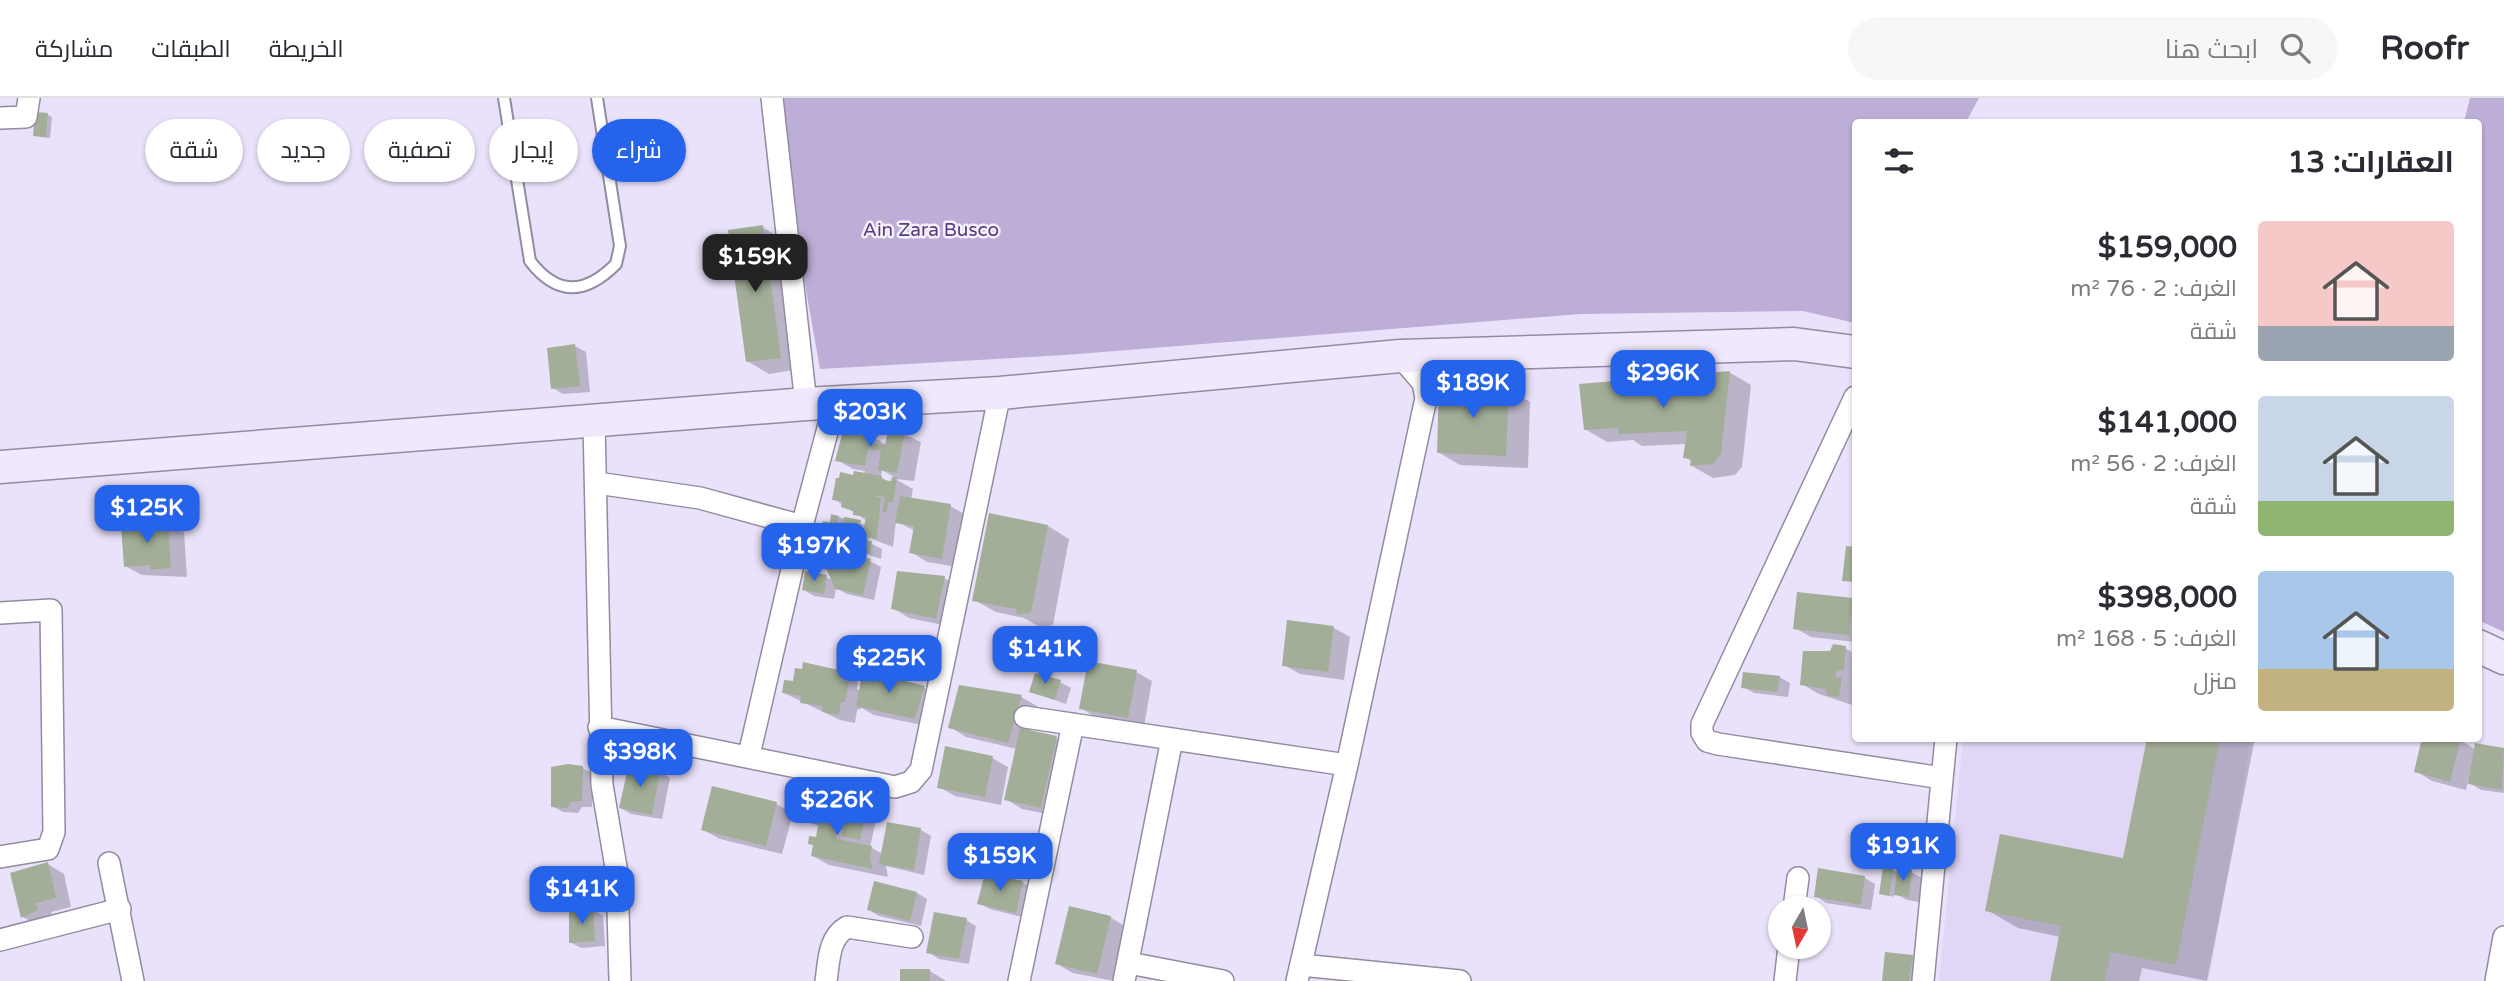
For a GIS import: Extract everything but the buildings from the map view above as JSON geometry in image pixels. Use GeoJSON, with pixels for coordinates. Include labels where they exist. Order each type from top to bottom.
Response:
{"type":"FeatureCollection","features":[{"type":"Feature","properties":{"kind":"main road"},"geometry":{"type":"LineString","coordinates":[[0,467],[820,403],[1000,393],[1399,356],[1794,344],[1852,352]]}},
{"type":"Feature","properties":{"kind":"main road"},"geometry":{"type":"LineString","coordinates":[[2482,648],[2504,658]]}},
{"type":"Feature","properties":{"kind":"street"},"geometry":{"type":"LineString","coordinates":[[0,118],[26,117],[29,98]]}},
{"type":"Feature","properties":{"kind":"street"},"geometry":{"type":"LineString","coordinates":[[749,755],[802,526],[820,403],[772,98]]}},
{"type":"Feature","properties":{"kind":"street"},"geometry":{"type":"LineString","coordinates":[[1399,356],[1423,383],[1426,398],[1299,973],[1460,981]]}},
{"type":"Feature","properties":{"kind":"street"},"geometry":{"type":"LineString","coordinates":[[600,727],[749,755],[895,787],[911,782],[921,770],[1000,393]]}},
{"type":"Feature","properties":{"kind":"street"},"geometry":{"type":"LineString","coordinates":[[1852,403],[1702,724],[1702,733],[1707,741],[1718,744],[1942,778]]}},
{"type":"Feature","properties":{"kind":"street"},"geometry":{"type":"LineString","coordinates":[[594,422],[602,785],[617,873],[620,981]]}},
{"type":"Feature","properties":{"kind":"street"},"geometry":{"type":"LineString","coordinates":[[597,483],[700,498],[802,526]]}},
{"type":"Feature","properties":{"kind":"street"},"geometry":{"type":"LineString","coordinates":[[0,613],[51,610],[54,832],[48,849],[0,857]]}},
{"type":"Feature","properties":{"kind":"street"},"geometry":{"type":"LineString","coordinates":[[1024,717],[1347,765]]}},
{"type":"Feature","properties":{"kind":"street"},"geometry":{"type":"LineString","coordinates":[[1022,980],[1073,724]]}},
{"type":"Feature","properties":{"kind":"street"},"geometry":{"type":"LineString","coordinates":[[1172,739],[1127,972],[1223,981]]}},
{"type":"Feature","properties":{"kind":"street"},"geometry":{"type":"LineString","coordinates":[[1923,981],[1946,742]]}},
{"type":"Feature","properties":{"kind":"street"},"geometry":{"type":"LineString","coordinates":[[109,863],[133,981]]}},
{"type":"Feature","properties":{"kind":"street"},"geometry":{"type":"LineString","coordinates":[[1796,896],[1798,878]]}},
{"type":"Feature","properties":{"kind":"street"},"geometry":{"type":"LineString","coordinates":[[0,940],[120,909]]}},
{"type":"Feature","properties":{"kind":"street"},"geometry":{"type":"LineString","coordinates":[[826,981],[832,944],[838,933],[847,927],[912,937]]}},
{"type":"Feature","properties":{"kind":"street"},"geometry":{"type":"LineString","coordinates":[[2496,981],[2504,937]]}},
{"type":"Feature","properties":{"kind":"street"},"geometry":{"type":"LineString","coordinates":[[1785,981],[1788,959]]}},
{"type":"Feature","properties":{"kind":"lane"},"geometry":{"type":"LineString","coordinates":[[505,98],[530,261],[544,278],[556,285],[585,287],[605,275],[616,264],[620,246],[597,98]]}},
{"type":"Feature","properties":{"kind":"shaded area"},"geometry":{"type":"Polygon","coordinates":[[[1963,742],[2250,742],[2209,981],[1939,981],[1963,742]]]}},
{"type":"Feature","properties":{"kind":"green space","name":"Ain Zara Busco"},"geometry":{"type":"Polygon","coordinates":[[[772,98],[1979,98],[1968,119],[1852,119],[1852,322],[1803,311],[1581,314],[1065,355],[820,369],[772,98]]]}},
{"type":"Feature","properties":{"kind":"green space"},"geometry":{"type":"Polygon","coordinates":[[[2470,98],[2504,98],[2504,632],[2482,622],[2482,119],[2465,119],[2470,98]]]}}]}
